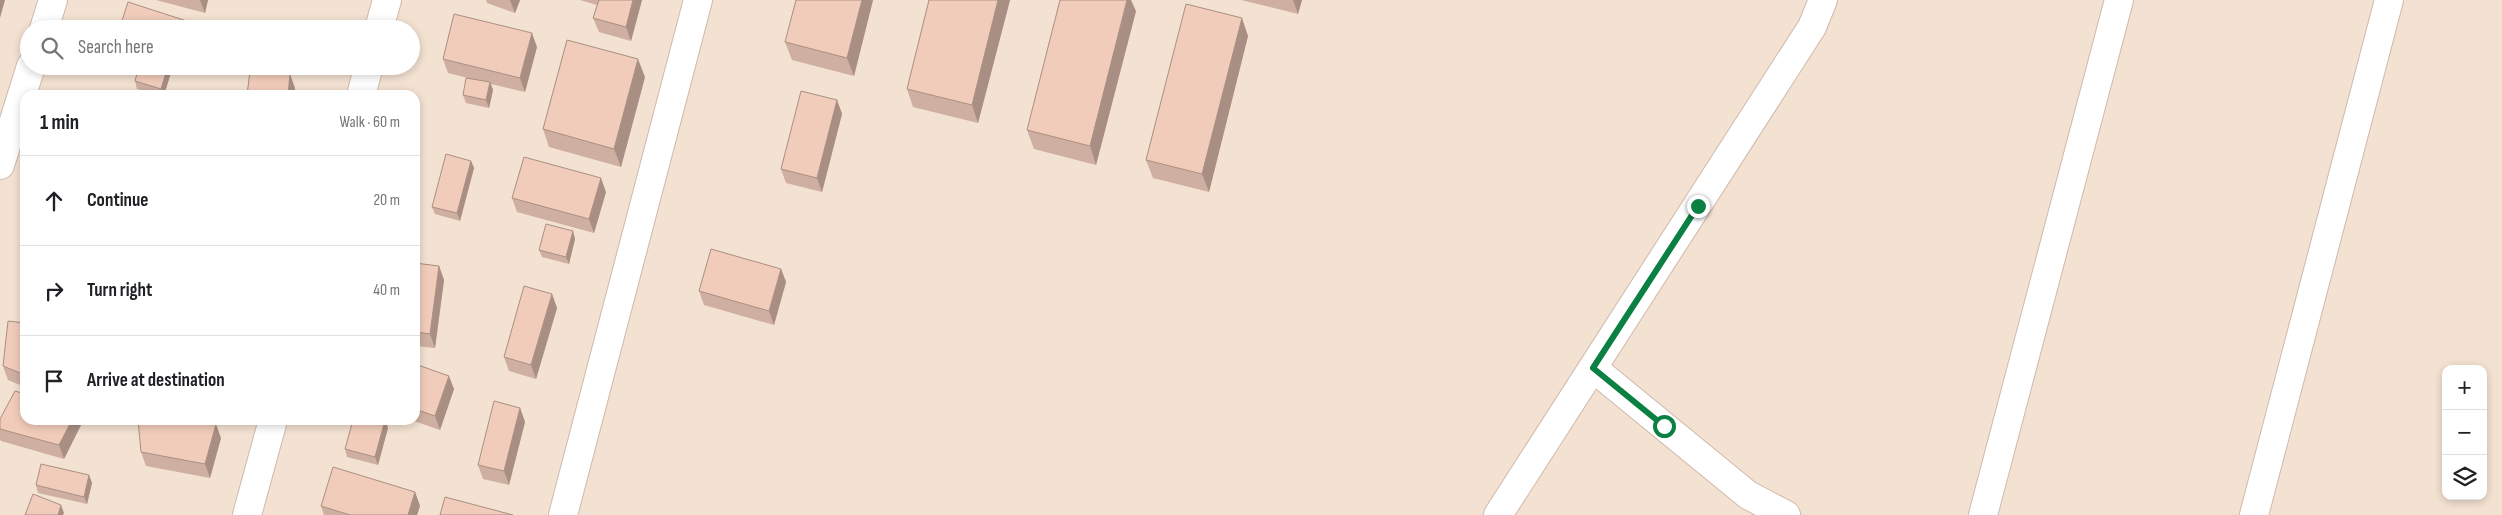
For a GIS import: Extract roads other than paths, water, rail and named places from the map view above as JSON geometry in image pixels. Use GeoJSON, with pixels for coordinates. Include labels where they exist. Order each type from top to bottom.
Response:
{"type":"FeatureCollection","features":[{"type":"Feature","properties":{"kind":"street"},"geometry":{"type":"LineString","coordinates":[[47,20],[53,0]]}},
{"type":"Feature","properties":{"kind":"street"},"geometry":{"type":"LineString","coordinates":[[381,20],[386,0]]}},
{"type":"Feature","properties":{"kind":"street"},"geometry":{"type":"LineString","coordinates":[[563,515],[698,0]]}},
{"type":"Feature","properties":{"kind":"street"},"geometry":{"type":"LineString","coordinates":[[1498,515],[1812,27],[1823,0]]}},
{"type":"Feature","properties":{"kind":"street"},"geometry":{"type":"LineString","coordinates":[[1982,515],[2119,0]]}},
{"type":"Feature","properties":{"kind":"street"},"geometry":{"type":"LineString","coordinates":[[2254,515],[2389,0]]}},
{"type":"Feature","properties":{"kind":"street"},"geometry":{"type":"LineString","coordinates":[[23,90],[28,75]]}},
{"type":"Feature","properties":{"kind":"street"},"geometry":{"type":"LineString","coordinates":[[362,90],[367,75]]}},
{"type":"Feature","properties":{"kind":"street"},"geometry":{"type":"LineString","coordinates":[[0,165],[20,101]]}},
{"type":"Feature","properties":{"kind":"street"},"geometry":{"type":"LineString","coordinates":[[1593,368],[1748,495],[1786,515]]}},
{"type":"Feature","properties":{"kind":"street"},"geometry":{"type":"LineString","coordinates":[[247,515],[272,425]]}}]}
